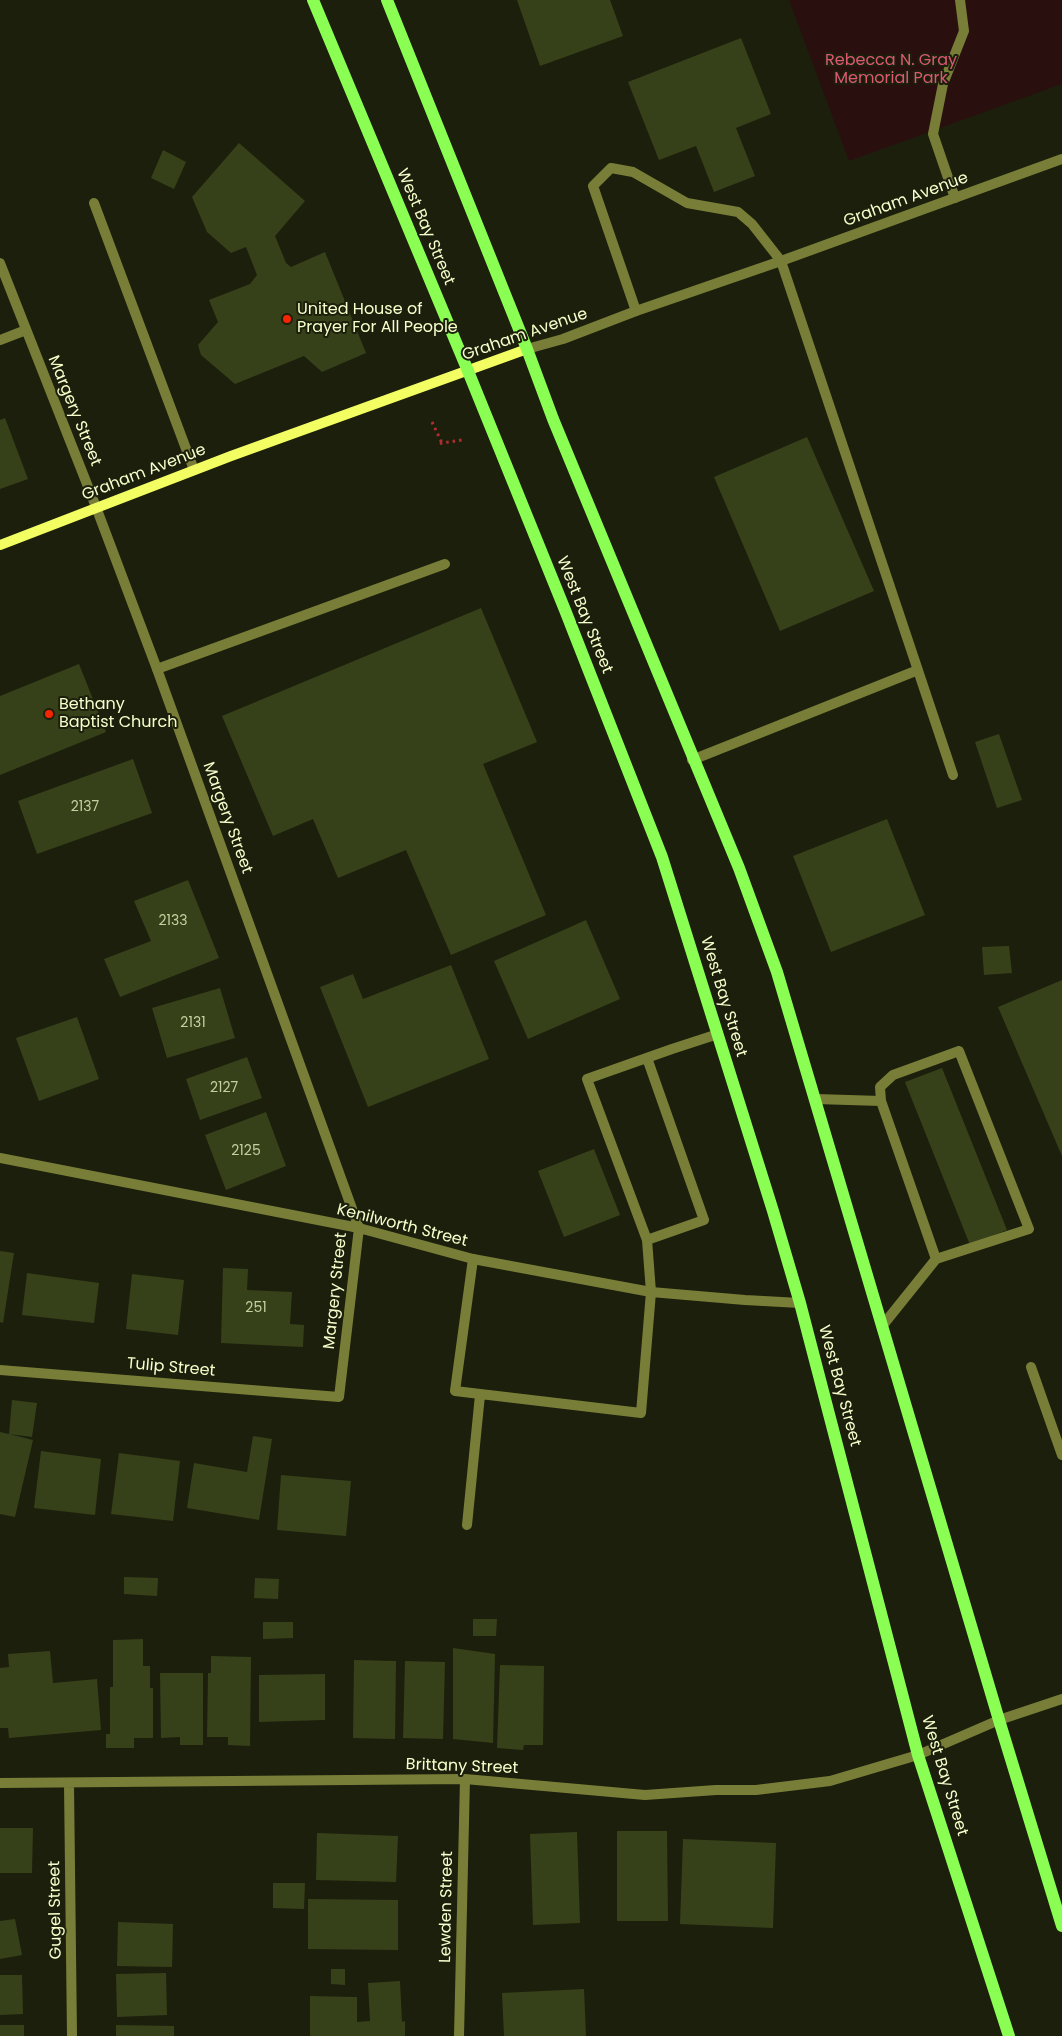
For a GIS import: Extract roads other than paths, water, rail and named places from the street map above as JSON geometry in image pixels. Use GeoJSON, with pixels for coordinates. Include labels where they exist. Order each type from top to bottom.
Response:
{"type":"FeatureCollection","features":[{"type":"Feature","properties":{"kind":"main road","name":"West Bay Street"},"geometry":{"type":"LineString","coordinates":[[313,0],[468,371],[662,857],[800,1303],[918,1755],[1009,2036]]}},
{"type":"Feature","properties":{"kind":"main road"},"geometry":{"type":"LineString","coordinates":[[387,0],[553,419],[692,760],[739,868],[777,972],[883,1325],[998,1720],[1062,1926]]}},
{"type":"Feature","properties":{"kind":"street"},"geometry":{"type":"LineString","coordinates":[[955,198],[934,134],[943,84],[964,31],[960,0]]}},
{"type":"Feature","properties":{"kind":"street","name":"Graham Avenue"},"geometry":{"type":"LineString","coordinates":[[0,545],[194,470],[1062,159]]}},
{"type":"Feature","properties":{"kind":"street"},"geometry":{"type":"LineString","coordinates":[[636,311],[593,186],[611,168],[633,172],[686,203],[738,212],[752,224],[781,261],[953,775]]}},
{"type":"Feature","properties":{"kind":"street"},"geometry":{"type":"LineString","coordinates":[[94,203],[194,470]]}},
{"type":"Feature","properties":{"kind":"street","name":"Margery Street"},"geometry":{"type":"LineString","coordinates":[[0,263],[96,507],[157,669],[359,1228],[339,1397]]}},
{"type":"Feature","properties":{"kind":"street"},"geometry":{"type":"LineString","coordinates":[[0,340],[26,330]]}},
{"type":"Feature","properties":{"kind":"street"},"geometry":{"type":"LineString","coordinates":[[157,669],[445,564]]}},
{"type":"Feature","properties":{"kind":"street"},"geometry":{"type":"LineString","coordinates":[[692,760],[918,670]]}},
{"type":"Feature","properties":{"kind":"street"},"geometry":{"type":"LineString","coordinates":[[473,1259],[455,1391],[641,1413],[651,1292],[648,1240],[587,1079],[718,1034]]}},
{"type":"Feature","properties":{"kind":"street"},"geometry":{"type":"LineString","coordinates":[[883,1325],[936,1259],[1029,1229],[959,1051],[893,1074],[880,1087],[881,1101],[936,1259]]}},
{"type":"Feature","properties":{"kind":"street"},"geometry":{"type":"LineString","coordinates":[[647,1058],[704,1220],[648,1240]]}},
{"type":"Feature","properties":{"kind":"street"},"geometry":{"type":"LineString","coordinates":[[816,1099],[881,1101]]}},
{"type":"Feature","properties":{"kind":"street","name":"Kenilworth Street"},"geometry":{"type":"LineString","coordinates":[[0,1158],[359,1228],[473,1259],[651,1292],[800,1303]]}},
{"type":"Feature","properties":{"kind":"street"},"geometry":{"type":"LineString","coordinates":[[1031,1367],[1062,1455]]}},
{"type":"Feature","properties":{"kind":"street","name":"Tulip Street"},"geometry":{"type":"LineString","coordinates":[[0,1370],[339,1397]]}},
{"type":"Feature","properties":{"kind":"street"},"geometry":{"type":"LineString","coordinates":[[467,1525],[480,1395]]}},
{"type":"Feature","properties":{"kind":"street","name":"Brittany Street"},"geometry":{"type":"LineString","coordinates":[[0,1783],[70,1784],[465,1779],[645,1795],[716,1790],[756,1790],[830,1781],[918,1755],[998,1720],[1062,1699]]}},
{"type":"Feature","properties":{"kind":"street","name":"Lewden Street"},"geometry":{"type":"LineString","coordinates":[[459,2036],[465,1779]]}},
{"type":"Feature","properties":{"kind":"street","name":"Gugel Street"},"geometry":{"type":"LineString","coordinates":[[70,1784],[72,2036]]}},
{"type":"Feature","properties":{"kind":"place","name":"United House of Prayer For All People"},"geometry":{"type":"Point","coordinates":[287,319]}},
{"type":"Feature","properties":{"kind":"place","name":"Bethany Baptist Church"},"geometry":{"type":"Point","coordinates":[49,714]}},
{"type":"Feature","properties":{"kind":"park label","name":"Rebecca N. Gray Memorial Park"},"geometry":{"type":"Point","coordinates":[891,70]}}]}
